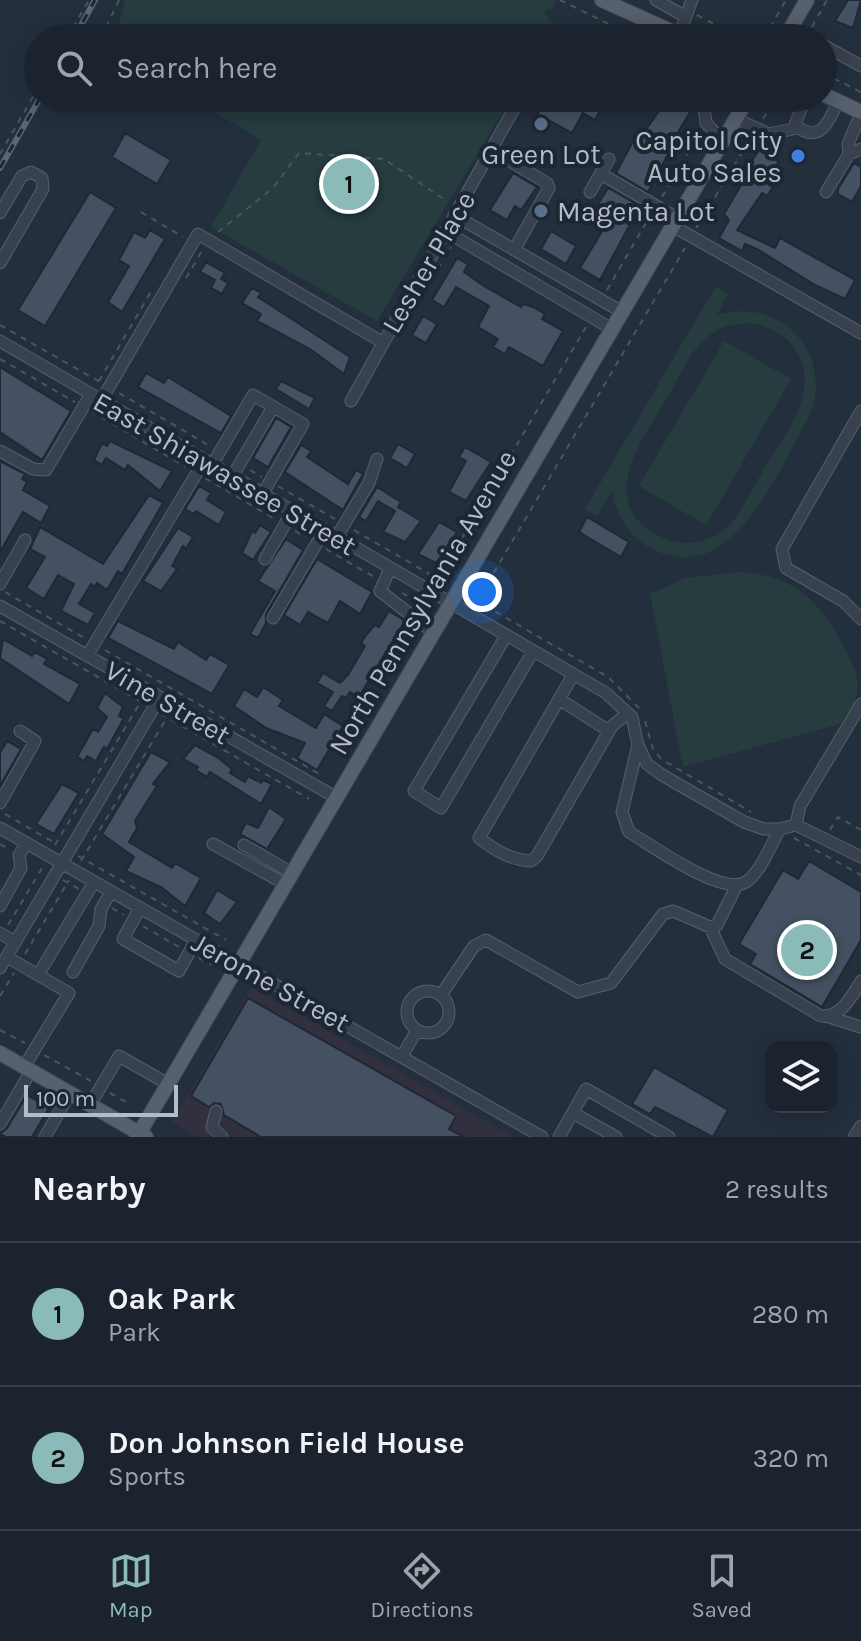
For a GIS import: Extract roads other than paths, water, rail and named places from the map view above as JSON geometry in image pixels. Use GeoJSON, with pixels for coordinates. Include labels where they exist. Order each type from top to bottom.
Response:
{"type":"FeatureCollection","features":[{"type":"Feature","properties":{"kind":"main road"},"geometry":{"type":"LineString","coordinates":[[602,0],[653,24]]}},
{"type":"Feature","properties":{"kind":"main road"},"geometry":{"type":"LineString","coordinates":[[793,24],[807,0]]}},
{"type":"Feature","properties":{"kind":"main road"},"geometry":{"type":"LineString","coordinates":[[838,100],[861,113]]}},
{"type":"Feature","properties":{"kind":"main road","name":"North Pennsylvania Avenue"},"geometry":{"type":"LineString","coordinates":[[141,1136],[168,1084],[740,112]]}},
{"type":"Feature","properties":{"kind":"main road"},"geometry":{"type":"LineString","coordinates":[[0,1053],[141,1136]]}},
{"type":"Feature","properties":{"kind":"street"},"geometry":{"type":"LineString","coordinates":[[656,0],[688,8]]}},
{"type":"Feature","properties":{"kind":"street"},"geometry":{"type":"LineString","coordinates":[[837,53],[861,66]]}},
{"type":"Feature","properties":{"kind":"street","name":"Lesher Place"},"geometry":{"type":"LineString","coordinates":[[351,401],[382,342],[451,235],[457,210],[512,112]]}},
{"type":"Feature","properties":{"kind":"street"},"geometry":{"type":"LineString","coordinates":[[705,112],[706,121],[723,141]]}},
{"type":"Feature","properties":{"kind":"street"},"geometry":{"type":"LineString","coordinates":[[800,112],[795,125],[808,133],[822,130],[830,123],[834,112]]}},
{"type":"Feature","properties":{"kind":"street"},"geometry":{"type":"LineString","coordinates":[[849,154],[848,144],[861,113]]}},
{"type":"Feature","properties":{"kind":"street"},"geometry":{"type":"LineString","coordinates":[[736,119],[755,130],[778,134],[798,128]]}},
{"type":"Feature","properties":{"kind":"street"},"geometry":{"type":"LineString","coordinates":[[826,192],[849,154],[861,149]]}},
{"type":"Feature","properties":{"kind":"street"},"geometry":{"type":"LineString","coordinates":[[491,150],[549,188],[514,250]]}},
{"type":"Feature","properties":{"kind":"street"},"geometry":{"type":"LineString","coordinates":[[590,192],[609,159]]}},
{"type":"Feature","properties":{"kind":"street"},"geometry":{"type":"LineString","coordinates":[[0,213],[22,176],[31,172],[39,175],[45,183],[43,189],[0,263]]}},
{"type":"Feature","properties":{"kind":"street"},"geometry":{"type":"LineString","coordinates":[[601,174],[656,206],[692,236],[861,333]]}},
{"type":"Feature","properties":{"kind":"street"},"geometry":{"type":"LineString","coordinates":[[457,210],[514,250],[622,312]]}},
{"type":"Feature","properties":{"kind":"street"},"geometry":{"type":"LineString","coordinates":[[451,235],[612,329]]}},
{"type":"Feature","properties":{"kind":"street"},"geometry":{"type":"LineString","coordinates":[[0,451],[33,469],[46,470],[83,407],[96,398],[201,241],[382,342]]}},
{"type":"Feature","properties":{"kind":"street","name":"East Shiawassee Street"},"geometry":{"type":"LineString","coordinates":[[0,341],[532,653],[606,693],[628,713]]}},
{"type":"Feature","properties":{"kind":"street"},"geometry":{"type":"LineString","coordinates":[[87,656],[196,473],[208,463],[253,395],[303,424],[262,495]]}},
{"type":"Feature","properties":{"kind":"street"},"geometry":{"type":"LineString","coordinates":[[232,477],[273,407]]}},
{"type":"Feature","properties":{"kind":"street"},"geometry":{"type":"LineString","coordinates":[[861,411],[782,549],[786,568],[843,601],[861,619]]}},
{"type":"Feature","properties":{"kind":"street"},"geometry":{"type":"LineString","coordinates":[[336,538],[369,483],[377,459]]}},
{"type":"Feature","properties":{"kind":"street"},"geometry":{"type":"LineString","coordinates":[[265,559],[292,512]]}},
{"type":"Feature","properties":{"kind":"street"},"geometry":{"type":"LineString","coordinates":[[273,618],[324,531]]}},
{"type":"Feature","properties":{"kind":"street"},"geometry":{"type":"LineString","coordinates":[[0,587],[25,540]]}},
{"type":"Feature","properties":{"kind":"street"},"geometry":{"type":"LineString","coordinates":[[390,569],[380,591],[434,633]]}},
{"type":"Feature","properties":{"kind":"street","name":"Vine Street"},"geometry":{"type":"LineString","coordinates":[[0,606],[337,798]]}},
{"type":"Feature","properties":{"kind":"street"},"geometry":{"type":"LineString","coordinates":[[506,636],[414,791],[441,808],[532,653]]}},
{"type":"Feature","properties":{"kind":"street"},"geometry":{"type":"LineString","coordinates":[[573,675],[479,838],[492,848],[515,860],[531,861],[537,856],[609,731],[628,713],[647,764],[662,775],[744,822],[764,829],[796,825],[861,857]]}},
{"type":"Feature","properties":{"kind":"street"},"geometry":{"type":"LineString","coordinates":[[0,968],[160,697]]}},
{"type":"Feature","properties":{"kind":"street"},"geometry":{"type":"LineString","coordinates":[[559,699],[609,731]]}},
{"type":"Feature","properties":{"kind":"street"},"geometry":{"type":"LineString","coordinates":[[796,825],[800,806],[861,704]]}},
{"type":"Feature","properties":{"kind":"street"},"geometry":{"type":"LineString","coordinates":[[0,803],[35,741],[20,731]]}},
{"type":"Feature","properties":{"kind":"street"},"geometry":{"type":"LineString","coordinates":[[638,745],[622,812],[629,832],[718,884],[736,887],[750,880],[780,829]]}},
{"type":"Feature","properties":{"kind":"street","name":"Jerome Street"},"geometry":{"type":"LineString","coordinates":[[1,830],[542,1137]]}},
{"type":"Feature","properties":{"kind":"street"},"geometry":{"type":"LineString","coordinates":[[0,906],[21,868],[19,855],[27,843]]}},
{"type":"Feature","properties":{"kind":"street"},"geometry":{"type":"LineString","coordinates":[[213,844],[289,879]]}},
{"type":"Feature","properties":{"kind":"street"},"geometry":{"type":"LineString","coordinates":[[244,845],[289,879]]}},
{"type":"Feature","properties":{"kind":"street"},"geometry":{"type":"LineString","coordinates":[[38,975],[94,882]]}},
{"type":"Feature","properties":{"kind":"street"},"geometry":{"type":"LineString","coordinates":[[441,995],[480,941],[493,943],[578,992],[611,983],[641,939],[667,911],[710,927],[717,925],[736,887]]}},
{"type":"Feature","properties":{"kind":"street"},"geometry":{"type":"LineString","coordinates":[[73,972],[99,926],[101,909],[111,892]]}},
{"type":"Feature","properties":{"kind":"street"},"geometry":{"type":"LineString","coordinates":[[140,908],[123,939],[179,971],[196,940]]}},
{"type":"Feature","properties":{"kind":"street"},"geometry":{"type":"LineString","coordinates":[[710,927],[725,959],[821,1016],[861,1027]]}},
{"type":"Feature","properties":{"kind":"street"},"geometry":{"type":"LineString","coordinates":[[1,934],[15,942]]}},
{"type":"Feature","properties":{"kind":"street"},"geometry":{"type":"LineString","coordinates":[[0,1124],[35,1049],[69,993],[7,957]]}},
{"type":"Feature","properties":{"kind":"street"},"geometry":{"type":"LineString","coordinates":[[829,1017],[842,1008],[861,981]]}},
{"type":"Feature","properties":{"kind":"street"},"geometry":{"type":"LineString","coordinates":[[425,990],[441,995],[449,1012],[444,1025],[432,1033],[417,1030],[408,1021],[409,1001],[425,990]]}},
{"type":"Feature","properties":{"kind":"street"},"geometry":{"type":"LineString","coordinates":[[402,1056],[417,1030]]}},
{"type":"Feature","properties":{"kind":"street"},"geometry":{"type":"LineString","coordinates":[[90,1105],[119,1056],[168,1084]]}},
{"type":"Feature","properties":{"kind":"street"},"geometry":{"type":"LineString","coordinates":[[559,1137],[586,1089],[669,1137]]}},
{"type":"Feature","properties":{"kind":"street"},"geometry":{"type":"LineString","coordinates":[[45,1137],[70,1093]]}},
{"type":"Feature","properties":{"kind":"street"},"geometry":{"type":"LineString","coordinates":[[216,1111],[212,1127],[222,1137]]}},
{"type":"Feature","properties":{"kind":"street"},"geometry":{"type":"LineString","coordinates":[[573,1113],[616,1137]]}},
{"type":"Feature","properties":{"kind":"street"},"geometry":{"type":"LineString","coordinates":[[854,1137],[861,1126]]}},
{"type":"Feature","properties":{"kind":"railway"},"geometry":{"type":"LineString","coordinates":[[82,24],[95,0]]}},
{"type":"Feature","properties":{"kind":"railway"},"geometry":{"type":"LineString","coordinates":[[0,168],[32,112]]}},
{"type":"Feature","properties":{"kind":"place","name":"Green Lot"},"geometry":{"type":"Point","coordinates":[541,124]}},
{"type":"Feature","properties":{"kind":"place","name":"Capitol City Auto Sales"},"geometry":{"type":"Point","coordinates":[798,156]}},
{"type":"Feature","properties":{"kind":"place","name":"Oak Park"},"geometry":{"type":"Point","coordinates":[349,184]}},
{"type":"Feature","properties":{"kind":"place","name":"Magenta Lot"},"geometry":{"type":"Point","coordinates":[541,211]}},
{"type":"Feature","properties":{"kind":"place","name":"Don Johnson Field House"},"geometry":{"type":"Point","coordinates":[807,950]}}]}
